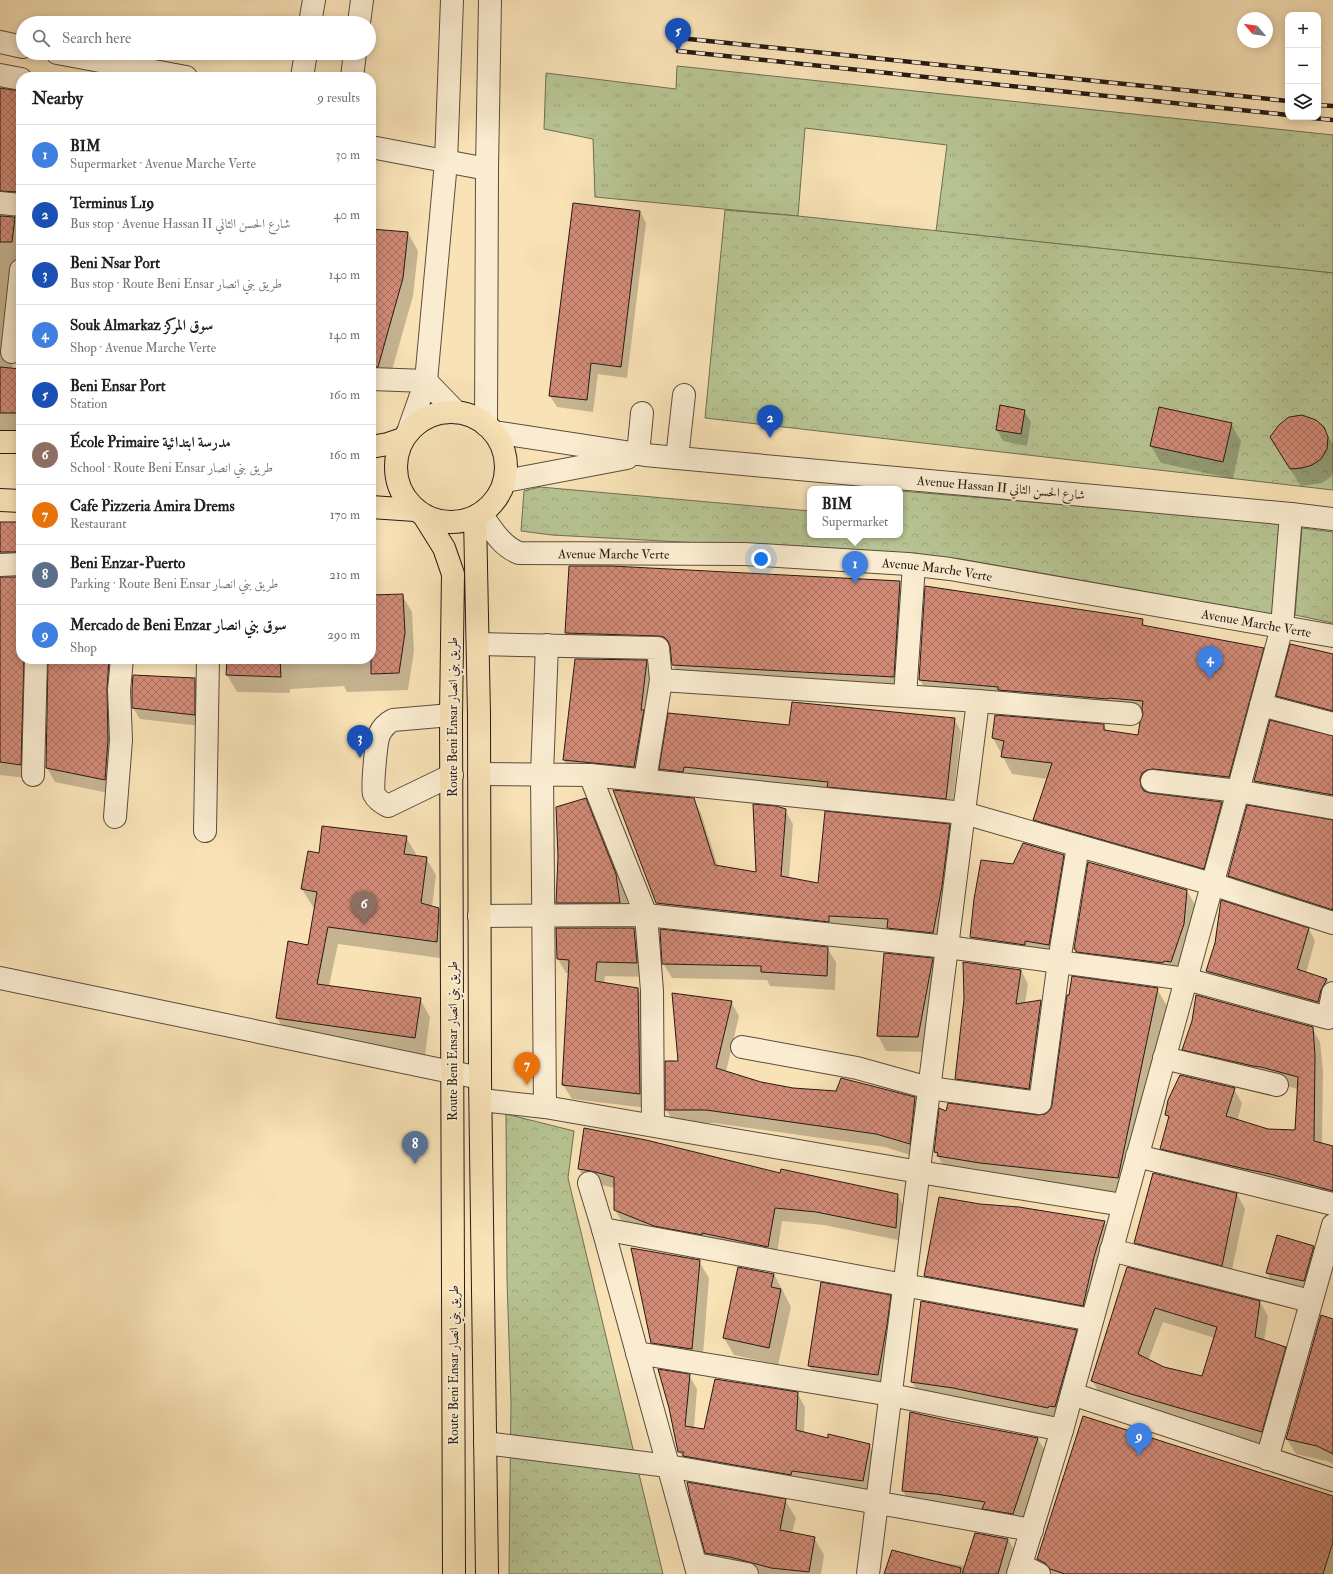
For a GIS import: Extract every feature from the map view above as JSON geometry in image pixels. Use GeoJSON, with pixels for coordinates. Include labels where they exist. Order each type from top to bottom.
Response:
{"type":"FeatureCollection","features":[{"type":"Feature","properties":{"kind":"main road"},"geometry":{"type":"LineString","coordinates":[[376,446],[388,444],[405,436],[424,418],[434,414],[456,412],[472,416],[490,428],[504,451],[506,461],[505,481],[500,494],[492,505],[478,516],[463,522],[449,523],[436,521],[420,513],[406,501],[400,490],[396,477],[395,464],[398,452],[405,436]]}},
{"type":"Feature","properties":{"kind":"main road"},"geometry":{"type":"LineString","coordinates":[[0,442],[16,442]]}},
{"type":"Feature","properties":{"kind":"main road"},"geometry":{"type":"LineString","coordinates":[[0,500],[16,500]]}},
{"type":"Feature","properties":{"kind":"main road"},"geometry":{"type":"LineString","coordinates":[[376,508],[420,513]]}},
{"type":"Feature","properties":{"kind":"main road","name":"Route Beni Ensar طريق بني انصار"},"geometry":{"type":"LineString","coordinates":[[420,513],[444,548],[453,574],[451,715],[454,1574]]}},
{"type":"Feature","properties":{"kind":"main road","name":"Route Beni Ensar طريق بني انصار"},"geometry":{"type":"LineString","coordinates":[[478,516],[480,1078],[487,1574]]}},
{"type":"Feature","properties":{"kind":"main road"},"geometry":{"type":"LineString","coordinates":[[451,715],[479,715]]}},
{"type":"Feature","properties":{"kind":"main road"},"geometry":{"type":"LineString","coordinates":[[452,776],[479,774]]}},
{"type":"Feature","properties":{"kind":"street"},"geometry":{"type":"LineString","coordinates":[[311,16],[314,0]]}},
{"type":"Feature","properties":{"kind":"street"},"geometry":{"type":"LineString","coordinates":[[360,16],[362,0]]}},
{"type":"Feature","properties":{"kind":"street"},"geometry":{"type":"LineString","coordinates":[[405,436],[426,381],[446,162],[452,0]]}},
{"type":"Feature","properties":{"kind":"street"},"geometry":{"type":"LineString","coordinates":[[490,0],[487,169],[490,428]]}},
{"type":"Feature","properties":{"kind":"street"},"geometry":{"type":"LineString","coordinates":[[0,42],[16,45]]}},
{"type":"Feature","properties":{"kind":"street"},"geometry":{"type":"LineString","coordinates":[[95,60],[159,72]]}},
{"type":"Feature","properties":{"kind":"street"},"geometry":{"type":"LineString","coordinates":[[303,72],[305,60]]}},
{"type":"Feature","properties":{"kind":"street"},"geometry":{"type":"LineString","coordinates":[[353,72],[354,60]]}},
{"type":"Feature","properties":{"kind":"street"},"geometry":{"type":"LineString","coordinates":[[0,75],[16,78]]}},
{"type":"Feature","properties":{"kind":"street"},"geometry":{"type":"LineString","coordinates":[[376,148],[487,169]]}},
{"type":"Feature","properties":{"kind":"street"},"geometry":{"type":"LineString","coordinates":[[0,203],[16,205]]}},
{"type":"Feature","properties":{"kind":"street"},"geometry":{"type":"LineString","coordinates":[[11,351],[16,310]]}},
{"type":"Feature","properties":{"kind":"street"},"geometry":{"type":"LineString","coordinates":[[376,379],[426,381],[456,412]]}},
{"type":"Feature","properties":{"kind":"street"},"geometry":{"type":"LineString","coordinates":[[677,458],[684,395]]}},
{"type":"Feature","properties":{"kind":"street"},"geometry":{"type":"LineString","coordinates":[[641,454],[642,413]]}},
{"type":"Feature","properties":{"kind":"street","name":"Avenue Hassan II شارع الحسن الثاني"},"geometry":{"type":"LineString","coordinates":[[490,428],[641,454],[677,458],[1333,519]]}},
{"type":"Feature","properties":{"kind":"street","name":"Avenue Hassan II شارع الحسن الثاني"},"geometry":{"type":"LineString","coordinates":[[505,481],[641,454]]}},
{"type":"Feature","properties":{"kind":"street"},"geometry":{"type":"LineString","coordinates":[[1026,1571],[1032,1530],[1072,1394],[1282,627],[1291,514]]}},
{"type":"Feature","properties":{"kind":"street","name":"Avenue Marche Verte"},"geometry":{"type":"LineString","coordinates":[[478,516],[501,541],[512,550],[519,553],[745,554],[914,565],[950,569],[1333,636]]}},
{"type":"Feature","properties":{"kind":"street"},"geometry":{"type":"LineString","coordinates":[[0,565],[16,564]]}},
{"type":"Feature","properties":{"kind":"street"},"geometry":{"type":"LineString","coordinates":[[906,696],[914,565]]}},
{"type":"Feature","properties":{"kind":"street"},"geometry":{"type":"LineString","coordinates":[[478,644],[547,644],[658,648],[661,680],[645,780]]}},
{"type":"Feature","properties":{"kind":"street"},"geometry":{"type":"LineString","coordinates":[[545,1107],[542,774],[547,644]]}},
{"type":"Feature","properties":{"kind":"street"},"geometry":{"type":"LineString","coordinates":[[33,775],[36,664]]}},
{"type":"Feature","properties":{"kind":"street"},"geometry":{"type":"LineString","coordinates":[[115,817],[121,740],[119,690],[122,664]]}},
{"type":"Feature","properties":{"kind":"street"},"geometry":{"type":"LineString","coordinates":[[205,831],[208,664]]}},
{"type":"Feature","properties":{"kind":"street"},"geometry":{"type":"LineString","coordinates":[[661,680],[978,701],[1130,714]]}},
{"type":"Feature","properties":{"kind":"street"},"geometry":{"type":"LineString","coordinates":[[868,1574],[978,701]]}},
{"type":"Feature","properties":{"kind":"street"},"geometry":{"type":"LineString","coordinates":[[1261,706],[1333,724]]}},
{"type":"Feature","properties":{"kind":"street"},"geometry":{"type":"LineString","coordinates":[[451,715],[393,720],[387,723],[378,736],[374,794],[379,801],[388,806],[452,776]]}},
{"type":"Feature","properties":{"kind":"street"},"geometry":{"type":"LineString","coordinates":[[479,774],[590,774],[964,813],[1212,884],[1333,923]]}},
{"type":"Feature","properties":{"kind":"street"},"geometry":{"type":"LineString","coordinates":[[590,774],[646,915],[652,991],[653,1125]]}},
{"type":"Feature","properties":{"kind":"street"},"geometry":{"type":"LineString","coordinates":[[1152,781],[1238,791],[1333,808]]}},
{"type":"Feature","properties":{"kind":"street"},"geometry":{"type":"LineString","coordinates":[[742,1046],[856,1068],[929,1088],[1040,1103],[1059,961],[1078,846]]}},
{"type":"Feature","properties":{"kind":"street"},"geometry":{"type":"LineString","coordinates":[[479,916],[646,915],[947,947],[1186,979],[1328,1018],[1333,993]]}},
{"type":"Feature","properties":{"kind":"street"},"geometry":{"type":"LineString","coordinates":[[0,978],[480,1078]]}},
{"type":"Feature","properties":{"kind":"street"},"geometry":{"type":"LineString","coordinates":[[1164,1058],[1277,1086]]}},
{"type":"Feature","properties":{"kind":"street"},"geometry":{"type":"LineString","coordinates":[[481,1100],[545,1107],[919,1172],[1124,1205]]}},
{"type":"Feature","properties":{"kind":"street"},"geometry":{"type":"LineString","coordinates":[[1137,1156],[1333,1204]]}},
{"type":"Feature","properties":{"kind":"street"},"geometry":{"type":"LineString","coordinates":[[589,1183],[604,1230],[697,1569],[747,1574]]}},
{"type":"Feature","properties":{"kind":"street"},"geometry":{"type":"LineString","coordinates":[[1267,1458],[1310,1301],[1333,1225]]}},
{"type":"Feature","properties":{"kind":"street"},"geometry":{"type":"LineString","coordinates":[[604,1230],[1092,1320]]}},
{"type":"Feature","properties":{"kind":"street"},"geometry":{"type":"LineString","coordinates":[[1111,1250],[1310,1301]]}},
{"type":"Feature","properties":{"kind":"street"},"geometry":{"type":"LineString","coordinates":[[637,1353],[891,1395],[1062,1430]]}},
{"type":"Feature","properties":{"kind":"street"},"geometry":{"type":"LineString","coordinates":[[1072,1394],[1333,1480]]}},
{"type":"Feature","properties":{"kind":"street"},"geometry":{"type":"LineString","coordinates":[[485,1443],[668,1466],[1032,1530]]}},
{"type":"Feature","properties":{"kind":"green space"},"geometry":{"type":"Polygon","coordinates":[[[677,66],[1333,135],[1333,273],[936,231],[947,145],[805,128],[798,216],[595,197],[593,139],[544,129],[546,73],[676,89],[677,66]]]}},
{"type":"Feature","properties":{"kind":"green space"},"geometry":{"type":"Polygon","coordinates":[[[725,210],[798,216],[1333,273],[1333,490],[705,418],[725,210]]]}},
{"type":"Feature","properties":{"kind":"green space"},"geometry":{"type":"Polygon","coordinates":[[[540,487],[807,511],[807,538],[903,538],[903,491],[1283,523],[1274,615],[961,559],[903,554],[552,535],[521,531],[524,491],[540,487]]]}},
{"type":"Feature","properties":{"kind":"green space"},"geometry":{"type":"Polygon","coordinates":[[[1302,528],[1333,532],[1333,623],[1295,615],[1302,528]]]}},
{"type":"Feature","properties":{"kind":"green space"},"geometry":{"type":"Polygon","coordinates":[[[506,1114],[574,1131],[568,1178],[663,1574],[509,1574],[511,1402],[507,1280],[506,1114]]]}},
{"type":"Feature","properties":{"kind":"building"},"geometry":{"type":"Polygon","coordinates":[[[0,88],[16,90],[16,192],[0,191],[0,88]]]}},
{"type":"Feature","properties":{"kind":"building"},"geometry":{"type":"Polygon","coordinates":[[[573,203],[640,211],[621,367],[591,363],[587,400],[549,396],[573,203]]]}},
{"type":"Feature","properties":{"kind":"building"},"geometry":{"type":"Polygon","coordinates":[[[0,216],[15,217],[12,242],[0,242],[0,216]]]}},
{"type":"Feature","properties":{"kind":"building"},"geometry":{"type":"Polygon","coordinates":[[[376,229],[408,232],[403,278],[378,367],[376,367],[376,229]]]}},
{"type":"Feature","properties":{"kind":"building"},"geometry":{"type":"Polygon","coordinates":[[[0,367],[16,369],[16,413],[0,413],[0,367]]]}},
{"type":"Feature","properties":{"kind":"building"},"geometry":{"type":"Polygon","coordinates":[[[1000,405],[1025,410],[1021,434],[996,430],[1000,405]]]}},
{"type":"Feature","properties":{"kind":"building"},"geometry":{"type":"Polygon","coordinates":[[[1159,407],[1232,423],[1223,462],[1150,446],[1159,407]]]}},
{"type":"Feature","properties":{"kind":"building"},"geometry":{"type":"Polygon","coordinates":[[[1302,415],[1316,420],[1324,427],[1328,437],[1327,449],[1321,459],[1312,465],[1290,469],[1270,437],[1279,425],[1289,417],[1302,415]]]}},
{"type":"Feature","properties":{"kind":"building"},"geometry":{"type":"Polygon","coordinates":[[[0,522],[16,522],[16,552],[0,552],[0,522]]]}},
{"type":"Feature","properties":{"kind":"building"},"geometry":{"type":"Polygon","coordinates":[[[569,566],[611,566],[900,581],[894,677],[672,665],[670,646],[664,637],[565,633],[569,566]]]}},
{"type":"Feature","properties":{"kind":"building"},"geometry":{"type":"Polygon","coordinates":[[[0,577],[16,577],[16,664],[24,664],[21,765],[0,762],[0,577]]]}},
{"type":"Feature","properties":{"kind":"building"},"geometry":{"type":"Polygon","coordinates":[[[925,586],[1143,619],[1142,625],[1264,648],[1229,777],[1153,769],[1142,773],[1140,779],[1141,786],[1144,791],[1150,793],[1222,802],[1204,869],[1033,820],[1052,763],[1001,757],[1004,741],[992,738],[995,715],[1104,724],[1104,730],[1138,735],[1140,722],[1143,715],[1143,701],[998,690],[998,687],[919,680],[925,586]]]}},
{"type":"Feature","properties":{"kind":"building"},"geometry":{"type":"Polygon","coordinates":[[[403,594],[405,633],[399,673],[371,674],[371,664],[376,664],[376,595],[403,594]]]}},
{"type":"Feature","properties":{"kind":"building"},"geometry":{"type":"Polygon","coordinates":[[[1290,644],[1333,654],[1333,711],[1276,696],[1290,644]]]}},
{"type":"Feature","properties":{"kind":"building"},"geometry":{"type":"Polygon","coordinates":[[[575,659],[647,660],[641,710],[644,710],[634,767],[563,760],[575,659]]]}},
{"type":"Feature","properties":{"kind":"building"},"geometry":{"type":"Polygon","coordinates":[[[48,664],[109,664],[107,689],[108,740],[105,780],[46,768],[48,664]]]}},
{"type":"Feature","properties":{"kind":"building"},"geometry":{"type":"Polygon","coordinates":[[[227,664],[280,664],[281,677],[226,675],[227,664]]]}},
{"type":"Feature","properties":{"kind":"building"},"geometry":{"type":"Polygon","coordinates":[[[133,675],[195,678],[195,715],[132,708],[133,675]]]}},
{"type":"Feature","properties":{"kind":"building"},"geometry":{"type":"Polygon","coordinates":[[[792,702],[955,718],[946,799],[827,787],[828,782],[684,767],[683,772],[659,769],[668,713],[789,725],[792,702]]]}},
{"type":"Feature","properties":{"kind":"building"},"geometry":{"type":"Polygon","coordinates":[[[1270,720],[1333,736],[1333,795],[1254,781],[1270,720]]]}},
{"type":"Feature","properties":{"kind":"building"},"geometry":{"type":"Polygon","coordinates":[[[613,790],[694,798],[715,865],[756,872],[753,804],[776,806],[786,809],[781,876],[818,883],[825,811],[950,824],[942,886],[933,933],[887,928],[888,919],[829,916],[829,922],[656,903],[613,790]]]}},
{"type":"Feature","properties":{"kind":"building"},"geometry":{"type":"Polygon","coordinates":[[[586,798],[616,874],[620,903],[556,903],[558,857],[556,807],[586,798]]]}},
{"type":"Feature","properties":{"kind":"building"},"geometry":{"type":"Polygon","coordinates":[[[1247,805],[1333,820],[1333,910],[1228,876],[1247,805]]]}},
{"type":"Feature","properties":{"kind":"building"},"geometry":{"type":"Polygon","coordinates":[[[322,826],[407,836],[404,854],[427,857],[421,903],[439,908],[437,942],[328,927],[317,984],[421,998],[415,1038],[276,1018],[288,941],[308,945],[317,892],[301,889],[308,851],[319,853],[322,826]]]}},
{"type":"Feature","properties":{"kind":"building"},"geometry":{"type":"Polygon","coordinates":[[[1023,843],[1064,855],[1049,945],[1025,941],[1025,945],[970,937],[974,899],[981,860],[1013,864],[1023,843]]]}},
{"type":"Feature","properties":{"kind":"building"},"geometry":{"type":"Polygon","coordinates":[[[1088,862],[1187,890],[1184,924],[1171,962],[1164,961],[1163,963],[1076,952],[1074,949],[1088,862]]]}},
{"type":"Feature","properties":{"kind":"building"},"geometry":{"type":"Polygon","coordinates":[[[1221,900],[1309,928],[1297,969],[1327,979],[1321,990],[1318,1002],[1206,971],[1215,943],[1221,900]]]}},
{"type":"Feature","properties":{"kind":"building"},"geometry":{"type":"Polygon","coordinates":[[[556,928],[634,928],[637,963],[597,962],[595,981],[638,988],[640,1094],[562,1085],[569,960],[557,959],[556,928]]]}},
{"type":"Feature","properties":{"kind":"building"},"geometry":{"type":"Polygon","coordinates":[[[660,929],[828,947],[827,976],[761,972],[761,966],[662,964],[660,929]]]}},
{"type":"Feature","properties":{"kind":"building"},"geometry":{"type":"Polygon","coordinates":[[[884,953],[933,958],[918,1037],[877,1036],[884,953]]]}},
{"type":"Feature","properties":{"kind":"building"},"geometry":{"type":"Polygon","coordinates":[[[963,962],[1021,970],[1016,1004],[1041,1000],[1029,1089],[955,1079],[964,999],[963,962]]]}},
{"type":"Feature","properties":{"kind":"building"},"geometry":{"type":"Polygon","coordinates":[[[1072,976],[1158,988],[1118,1178],[980,1163],[937,1156],[938,1153],[934,1152],[939,1108],[946,1111],[948,1103],[1038,1115],[1045,1114],[1050,1110],[1052,1105],[1067,995],[1069,995],[1072,976]]]}},
{"type":"Feature","properties":{"kind":"building"},"geometry":{"type":"Polygon","coordinates":[[[672,993],[732,1001],[716,1068],[761,1082],[793,1088],[836,1091],[841,1078],[915,1097],[910,1144],[876,1134],[706,1110],[665,1110],[665,1061],[678,1061],[672,993]]]}},
{"type":"Feature","properties":{"kind":"building"},"geometry":{"type":"Polygon","coordinates":[[[1196,995],[1313,1027],[1315,1056],[1314,1141],[1333,1146],[1333,1191],[1270,1174],[1160,1149],[1169,1116],[1165,1115],[1168,1100],[1180,1075],[1235,1088],[1226,1116],[1268,1129],[1295,1130],[1298,1077],[1261,1067],[1182,1050],[1192,1021],[1196,995]]]}},
{"type":"Feature","properties":{"kind":"building"},"geometry":{"type":"Polygon","coordinates":[[[584,1128],[646,1140],[780,1173],[781,1169],[898,1194],[896,1228],[816,1212],[775,1208],[768,1247],[702,1233],[702,1235],[654,1226],[614,1210],[614,1177],[578,1169],[584,1128]]]}},
{"type":"Feature","properties":{"kind":"building"},"geometry":{"type":"Polygon","coordinates":[[[1153,1173],[1237,1193],[1222,1266],[1134,1243],[1153,1173]]]}},
{"type":"Feature","properties":{"kind":"building"},"geometry":{"type":"Polygon","coordinates":[[[939,1197],[980,1204],[1019,1207],[1105,1221],[1094,1257],[1083,1306],[924,1276],[939,1197]]]}},
{"type":"Feature","properties":{"kind":"building"},"geometry":{"type":"Polygon","coordinates":[[[1277,1235],[1314,1246],[1304,1281],[1266,1273],[1277,1235]]]}},
{"type":"Feature","properties":{"kind":"building"},"geometry":{"type":"Polygon","coordinates":[[[631,1248],[700,1260],[692,1349],[651,1343],[631,1248]]]}},
{"type":"Feature","properties":{"kind":"building"},"geometry":{"type":"Polygon","coordinates":[[[738,1267],[774,1274],[771,1287],[781,1289],[769,1348],[723,1338],[738,1267]]]}},
{"type":"Feature","properties":{"kind":"building"},"geometry":{"type":"Polygon","coordinates":[[[1127,1267],[1260,1301],[1255,1337],[1286,1347],[1262,1432],[1091,1381],[1127,1267]],[[1155,1308],[1138,1354],[1164,1367],[1202,1376],[1217,1327],[1155,1308]]]}},
{"type":"Feature","properties":{"kind":"building"},"geometry":{"type":"Polygon","coordinates":[[[821,1282],[891,1295],[878,1375],[808,1366],[821,1282]]]}},
{"type":"Feature","properties":{"kind":"building"},"geometry":{"type":"Polygon","coordinates":[[[921,1301],[1077,1330],[1055,1407],[1049,1406],[1048,1408],[953,1388],[911,1382],[921,1301]]]}},
{"type":"Feature","properties":{"kind":"building"},"geometry":{"type":"Polygon","coordinates":[[[1321,1315],[1333,1319],[1333,1454],[1317,1446],[1286,1439],[1321,1315]]]}},
{"type":"Feature","properties":{"kind":"building"},"geometry":{"type":"Polygon","coordinates":[[[658,1369],[690,1374],[685,1426],[704,1429],[715,1379],[798,1392],[796,1430],[828,1438],[828,1434],[870,1444],[863,1481],[792,1471],[791,1475],[683,1456],[683,1452],[678,1452],[669,1408],[658,1369]]]}},
{"type":"Feature","properties":{"kind":"building"},"geometry":{"type":"Polygon","coordinates":[[[910,1412],[1038,1438],[1013,1514],[982,1509],[985,1502],[936,1494],[902,1491],[910,1412]]]}},
{"type":"Feature","properties":{"kind":"building"},"geometry":{"type":"Polygon","coordinates":[[[1083,1416],[1333,1496],[1333,1542],[1323,1574],[1065,1574],[1050,1569],[1045,1563],[1037,1559],[1083,1416]]]}},
{"type":"Feature","properties":{"kind":"building"},"geometry":{"type":"Polygon","coordinates":[[[687,1482],[786,1499],[780,1530],[815,1537],[809,1572],[771,1568],[730,1557],[705,1553],[687,1482]]]}},
{"type":"Feature","properties":{"kind":"building"},"geometry":{"type":"Polygon","coordinates":[[[975,1533],[1008,1539],[998,1574],[962,1574],[975,1533]]]}},
{"type":"Feature","properties":{"kind":"building"},"geometry":{"type":"Polygon","coordinates":[[[892,1550],[961,1568],[960,1574],[884,1574],[892,1550]]]}},
{"type":"Feature","properties":{"kind":"railway"},"geometry":{"type":"LineString","coordinates":[[679,38],[1285,101]]}},
{"type":"Feature","properties":{"kind":"railway"},"geometry":{"type":"LineString","coordinates":[[678,51],[1285,115]]}},
{"type":"Feature","properties":{"kind":"railway"},"geometry":{"type":"LineString","coordinates":[[1321,105],[1333,106]]}},
{"type":"Feature","properties":{"kind":"railway"},"geometry":{"type":"LineString","coordinates":[[1321,119],[1333,120]]}},
{"type":"Feature","properties":{"kind":"place","name":"Beni Ensar Port"},"geometry":{"type":"Point","coordinates":[678,51]}},
{"type":"Feature","properties":{"kind":"place","name":"Terminus L19"},"geometry":{"type":"Point","coordinates":[770,438]}},
{"type":"Feature","properties":{"kind":"place","name":"BIM"},"geometry":{"type":"Point","coordinates":[855,584]}},
{"type":"Feature","properties":{"kind":"place","name":"Souk Almarkaz سوق المركز"},"geometry":{"type":"Point","coordinates":[1210,679]}},
{"type":"Feature","properties":{"kind":"place","name":"Beni Nsar Port"},"geometry":{"type":"Point","coordinates":[360,758]}},
{"type":"Feature","properties":{"kind":"place","name":"École Primaire مدرسة ابتدائية"},"geometry":{"type":"Point","coordinates":[364,924]}},
{"type":"Feature","properties":{"kind":"place","name":"Cafe Pizzeria Amira Drems"},"geometry":{"type":"Point","coordinates":[527,1085]}},
{"type":"Feature","properties":{"kind":"place","name":"Beni Enzar-Puerto"},"geometry":{"type":"Point","coordinates":[415,1164]}},
{"type":"Feature","properties":{"kind":"place","name":"Mercado de Beni Enzar سوق بني انصار"},"geometry":{"type":"Point","coordinates":[1139,1456]}}]}
